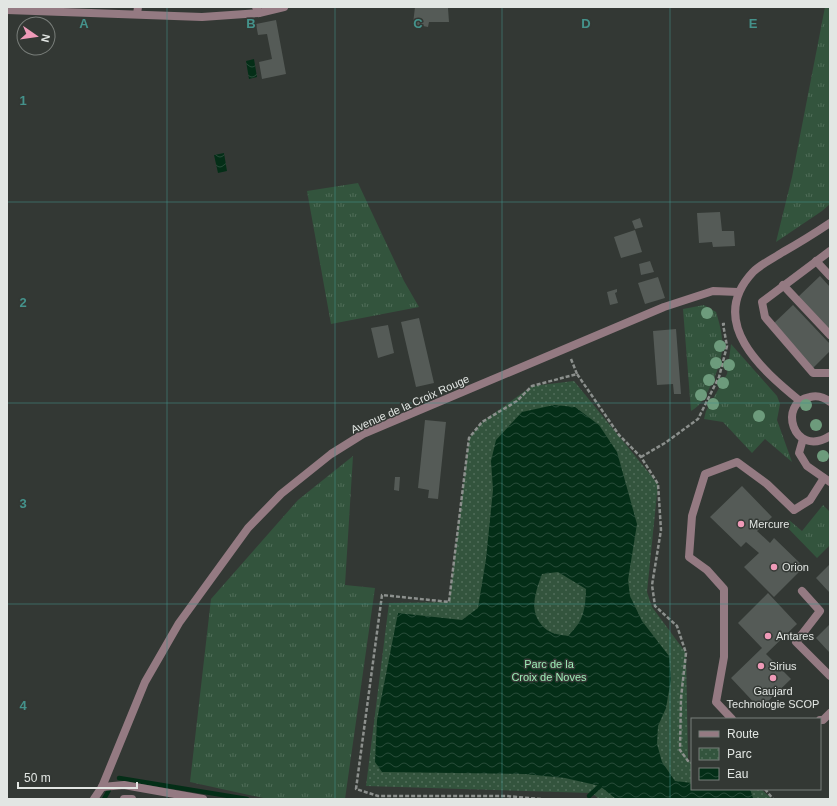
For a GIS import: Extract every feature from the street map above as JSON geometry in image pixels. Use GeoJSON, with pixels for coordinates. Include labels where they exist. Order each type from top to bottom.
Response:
{"type":"FeatureCollection","features":[{"type":"Feature","properties":{"kind":"street"},"geometry":{"type":"LineString","coordinates":[[7,10],[137,11],[202,16],[284,7]]}},
{"type":"Feature","properties":{"kind":"street"},"geometry":{"type":"LineString","coordinates":[[800,401],[773,379],[751,355],[736,323],[736,304],[738,292],[754,271],[830,223]]}},
{"type":"Feature","properties":{"kind":"street"},"geometry":{"type":"LineString","coordinates":[[830,251],[762,302],[765,317],[812,373],[830,373]]}},
{"type":"Feature","properties":{"kind":"street"},"geometry":{"type":"LineString","coordinates":[[816,261],[830,276]]}},
{"type":"Feature","properties":{"kind":"street"},"geometry":{"type":"LineString","coordinates":[[783,285],[830,335]]}},
{"type":"Feature","properties":{"kind":"street","name":"Avenue de la Croix Rouge"},"geometry":{"type":"LineString","coordinates":[[94,799],[102,787],[145,682],[179,623],[248,528],[281,494],[331,454],[363,434],[568,349],[664,307],[713,291],[738,292]]}},
{"type":"Feature","properties":{"kind":"street"},"geometry":{"type":"LineString","coordinates":[[828,398],[816,396],[808,397],[800,401],[793,410],[791,421],[795,432],[803,439],[817,442],[830,436]]}},
{"type":"Feature","properties":{"kind":"street"},"geometry":{"type":"LineString","coordinates":[[731,718],[716,702],[724,657],[724,589],[707,570],[689,557],[692,516],[705,474],[737,462],[767,484],[794,510],[810,500],[827,480],[807,466],[799,452],[803,439]]}},
{"type":"Feature","properties":{"kind":"street"},"geometry":{"type":"LineString","coordinates":[[802,591],[820,611],[796,642],[830,676]]}},
{"type":"Feature","properties":{"kind":"street"},"geometry":{"type":"LineString","coordinates":[[821,720],[823,720],[830,713]]}},
{"type":"Feature","properties":{"kind":"street"},"geometry":{"type":"LineString","coordinates":[[102,787],[124,785],[203,799]]}},
{"type":"Feature","properties":{"kind":"street"},"geometry":{"type":"LineString","coordinates":[[124,799],[132,799]]}},
{"type":"Feature","properties":{"kind":"path"},"geometry":{"type":"LineString","coordinates":[[640,457],[665,443],[698,419],[721,370],[727,346],[723,324],[736,323]]}},
{"type":"Feature","properties":{"kind":"path"},"geometry":{"type":"LineString","coordinates":[[568,349],[577,374],[619,435],[640,457],[658,484],[660,530],[652,585],[655,606],[678,626],[686,654],[681,698],[680,750],[688,761],[691,762]]}},
{"type":"Feature","properties":{"kind":"path"},"geometry":{"type":"LineString","coordinates":[[541,799],[506,796],[378,796],[356,789],[382,595],[449,602],[469,438],[482,422],[517,402],[532,386],[577,374]]}},
{"type":"Feature","properties":{"kind":"path"},"geometry":{"type":"LineString","coordinates":[[766,790],[773,799]]}},
{"type":"Feature","properties":{"kind":"green space"},"geometry":{"type":"Polygon","coordinates":[[[825,7],[830,7],[830,204],[776,242],[792,177],[825,7]]]}},
{"type":"Feature","properties":{"kind":"green space"},"geometry":{"type":"Polygon","coordinates":[[[358,183],[404,281],[419,307],[331,324],[307,191],[358,183]]]}},
{"type":"Feature","properties":{"kind":"green space"},"geometry":{"type":"Polygon","coordinates":[[[704,305],[716,312],[722,342],[721,359],[715,377],[708,391],[700,403],[691,411],[683,309],[704,305]]]}},
{"type":"Feature","properties":{"kind":"green space"},"geometry":{"type":"Polygon","coordinates":[[[731,344],[777,396],[780,404],[777,420],[792,462],[765,439],[752,453],[723,422],[704,419],[706,411],[727,374],[731,344]]]}},
{"type":"Feature","properties":{"kind":"green space","name":"Parc de la Croix de Noves"},"geometry":{"type":"Polygon","coordinates":[[[574,381],[658,484],[647,592],[652,607],[686,653],[688,761],[691,762],[691,790],[762,790],[772,799],[599,799],[592,793],[366,786],[389,603],[449,602],[469,438],[482,422],[532,386],[574,381]]]}},
{"type":"Feature","properties":{"kind":"green space"},"geometry":{"type":"Polygon","coordinates":[[[353,456],[345,585],[375,588],[345,799],[268,799],[190,782],[211,599],[298,500],[353,456]]]}},
{"type":"Feature","properties":{"kind":"green space"},"geometry":{"type":"Polygon","coordinates":[[[823,505],[830,512],[830,545],[817,558],[784,524],[789,520],[802,531],[823,505]]]}},
{"type":"Feature","properties":{"kind":"water"},"geometry":{"type":"Polygon","coordinates":[[[254,59],[257,77],[249,79],[246,61],[254,59]]]}},
{"type":"Feature","properties":{"kind":"water"},"geometry":{"type":"Polygon","coordinates":[[[224,153],[227,171],[218,173],[214,155],[224,153]]]}},
{"type":"Feature","properties":{"kind":"water","name":"Parc de la Croix de Noves"},"geometry":{"type":"Polygon","coordinates":[[[554,405],[575,407],[599,425],[617,452],[637,524],[628,580],[630,596],[642,621],[669,656],[671,679],[666,708],[658,726],[657,744],[662,762],[675,781],[691,783],[691,790],[750,790],[753,798],[616,799],[600,786],[565,778],[524,774],[382,772],[375,762],[377,720],[398,613],[462,620],[478,608],[486,559],[493,490],[491,461],[496,440],[522,412],[554,405]],[[558,572],[542,574],[534,604],[537,618],[547,630],[568,636],[583,615],[586,589],[558,572]]]}},
{"type":"Feature","properties":{"kind":"building"},"geometry":{"type":"Polygon","coordinates":[[[415,7],[448,8],[449,22],[429,22],[428,27],[413,24],[415,7]]]}},
{"type":"Feature","properties":{"kind":"building"},"geometry":{"type":"Polygon","coordinates":[[[276,20],[286,74],[262,79],[259,62],[272,59],[267,34],[258,35],[256,24],[276,20]]]}},
{"type":"Feature","properties":{"kind":"building"},"geometry":{"type":"Polygon","coordinates":[[[720,212],[722,231],[734,231],[735,246],[713,247],[712,242],[699,243],[697,213],[720,212]]]}},
{"type":"Feature","properties":{"kind":"building"},"geometry":{"type":"Polygon","coordinates":[[[640,218],[643,227],[635,229],[632,221],[640,218]]]}},
{"type":"Feature","properties":{"kind":"building"},"geometry":{"type":"Polygon","coordinates":[[[635,230],[642,252],[621,258],[614,237],[635,230]]]}},
{"type":"Feature","properties":{"kind":"building"},"geometry":{"type":"Polygon","coordinates":[[[650,261],[654,272],[641,275],[639,264],[650,261]]]}},
{"type":"Feature","properties":{"kind":"building"},"geometry":{"type":"Polygon","coordinates":[[[820,276],[830,287],[830,331],[798,297],[820,276]]]}},
{"type":"Feature","properties":{"kind":"building"},"geometry":{"type":"Polygon","coordinates":[[[658,277],[665,298],[645,304],[638,283],[658,277]]]}},
{"type":"Feature","properties":{"kind":"building"},"geometry":{"type":"Polygon","coordinates":[[[617,289],[617,292],[615,293],[618,303],[610,305],[607,292],[617,289]]]}},
{"type":"Feature","properties":{"kind":"building"},"geometry":{"type":"Polygon","coordinates":[[[793,305],[830,344],[830,351],[813,368],[772,325],[793,305]]]}},
{"type":"Feature","properties":{"kind":"building"},"geometry":{"type":"Polygon","coordinates":[[[419,318],[434,383],[416,387],[401,322],[419,318]]]}},
{"type":"Feature","properties":{"kind":"building"},"geometry":{"type":"Polygon","coordinates":[[[388,325],[394,353],[378,358],[371,328],[388,325]]]}},
{"type":"Feature","properties":{"kind":"building"},"geometry":{"type":"Polygon","coordinates":[[[676,329],[681,394],[674,394],[673,384],[657,385],[653,331],[676,329]]]}},
{"type":"Feature","properties":{"kind":"building"},"geometry":{"type":"Polygon","coordinates":[[[425,420],[446,422],[438,499],[428,498],[429,490],[418,488],[425,420]]]}},
{"type":"Feature","properties":{"kind":"building"},"geometry":{"type":"Polygon","coordinates":[[[395,477],[400,477],[399,491],[394,490],[395,477]]]}},
{"type":"Feature","properties":{"kind":"building"},"geometry":{"type":"Polygon","coordinates":[[[742,486],[772,517],[757,531],[770,543],[774,538],[804,567],[774,597],[744,567],[759,553],[746,542],[741,547],[710,517],[742,486]]]}},
{"type":"Feature","properties":{"kind":"building"},"geometry":{"type":"Polygon","coordinates":[[[830,564],[830,593],[816,578],[830,564]]]}},
{"type":"Feature","properties":{"kind":"building"},"geometry":{"type":"Polygon","coordinates":[[[768,593],[797,624],[766,654],[791,679],[760,709],[731,678],[762,648],[738,623],[768,593]]]}},
{"type":"Feature","properties":{"kind":"building"},"geometry":{"type":"Polygon","coordinates":[[[830,624],[830,653],[816,638],[830,624]]]}},
{"type":"Feature","properties":{"kind":"waterway"},"geometry":{"type":"LineString","coordinates":[[119,778],[247,799]]}},
{"type":"Feature","properties":{"kind":"waterway"},"geometry":{"type":"LineString","coordinates":[[589,796],[600,786]]}},
{"type":"Feature","properties":{"kind":"waterway"},"geometry":{"type":"LineString","coordinates":[[104,799],[109,790]]}},
{"type":"Feature","properties":{"kind":"place","name":"Mercure"},"geometry":{"type":"Point","coordinates":[741,524]}},
{"type":"Feature","properties":{"kind":"place","name":"Orion"},"geometry":{"type":"Point","coordinates":[774,567]}},
{"type":"Feature","properties":{"kind":"place","name":"Antares"},"geometry":{"type":"Point","coordinates":[768,636]}},
{"type":"Feature","properties":{"kind":"place","name":"Sirius"},"geometry":{"type":"Point","coordinates":[761,666]}},
{"type":"Feature","properties":{"kind":"place","name":"Gaujard Technologie SCOP"},"geometry":{"type":"Point","coordinates":[773,678]}}]}
